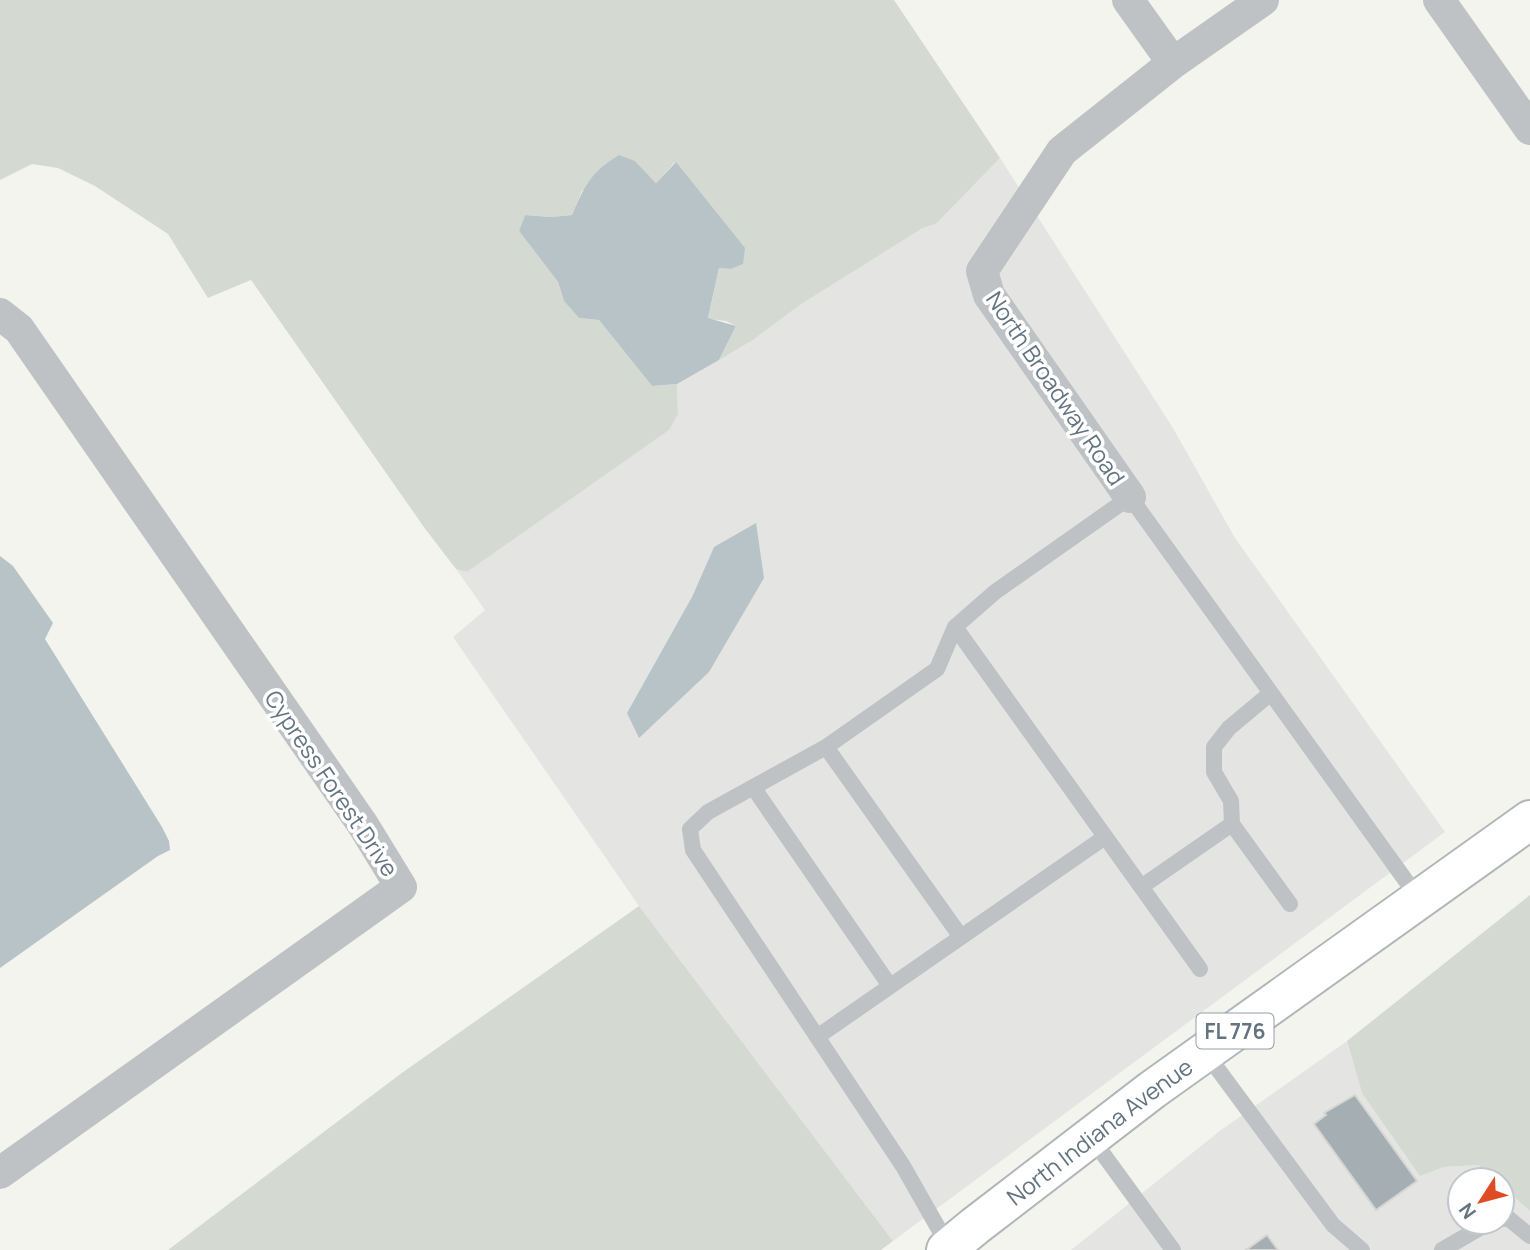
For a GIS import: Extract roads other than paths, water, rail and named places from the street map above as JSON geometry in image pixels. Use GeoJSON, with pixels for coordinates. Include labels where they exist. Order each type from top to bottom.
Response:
{"type":"FeatureCollection","features":[{"type":"Feature","properties":{"kind":"main road","name":"North Indiana Avenue"},"geometry":{"type":"LineString","coordinates":[[948,1249],[1090,1136],[1530,820]]}},
{"type":"Feature","properties":{"kind":"street"},"geometry":{"type":"LineString","coordinates":[[1128,0],[1173,63]]}},
{"type":"Feature","properties":{"kind":"street","name":"North Broadway Road"},"geometry":{"type":"LineString","coordinates":[[1130,497],[989,295],[982,271],[1062,151],[1173,63],[1263,0]]}},
{"type":"Feature","properties":{"kind":"street"},"geometry":{"type":"LineString","coordinates":[[1439,0],[1530,129]]}},
{"type":"Feature","properties":{"kind":"street","name":"Cypress Forest Drive"},"geometry":{"type":"LineString","coordinates":[[0,314],[19,328],[363,825],[401,887],[0,1173]]}},
{"type":"Feature","properties":{"kind":"lane"},"geometry":{"type":"LineString","coordinates":[[948,1249],[903,1166],[693,850],[690,828],[708,812],[826,747],[937,669],[955,627],[995,592],[1130,497],[1419,899]]}},
{"type":"Feature","properties":{"kind":"lane"},"geometry":{"type":"LineString","coordinates":[[955,627],[1200,969]]}},
{"type":"Feature","properties":{"kind":"lane"},"geometry":{"type":"LineString","coordinates":[[1271,693],[1229,728],[1214,747],[1214,772],[1231,801],[1232,824],[1290,904]]}},
{"type":"Feature","properties":{"kind":"lane"},"geometry":{"type":"LineString","coordinates":[[826,747],[961,937]]}},
{"type":"Feature","properties":{"kind":"lane"},"geometry":{"type":"LineString","coordinates":[[753,787],[890,986]]}},
{"type":"Feature","properties":{"kind":"lane"},"geometry":{"type":"LineString","coordinates":[[1142,887],[1232,824]]}},
{"type":"Feature","properties":{"kind":"lane"},"geometry":{"type":"LineString","coordinates":[[817,1037],[1105,837]]}},
{"type":"Feature","properties":{"kind":"lane"},"geometry":{"type":"LineString","coordinates":[[1205,1052],[1333,1225],[1363,1250]]}},
{"type":"Feature","properties":{"kind":"lane"},"geometry":{"type":"LineString","coordinates":[[1090,1136],[1172,1250]]}},
{"type":"Feature","properties":{"kind":"lane"},"geometry":{"type":"LineString","coordinates":[[1516,1225],[1530,1236]]}},
{"type":"Feature","properties":{"kind":"lane"},"geometry":{"type":"LineString","coordinates":[[1442,1250],[1466,1236]]}}]}
